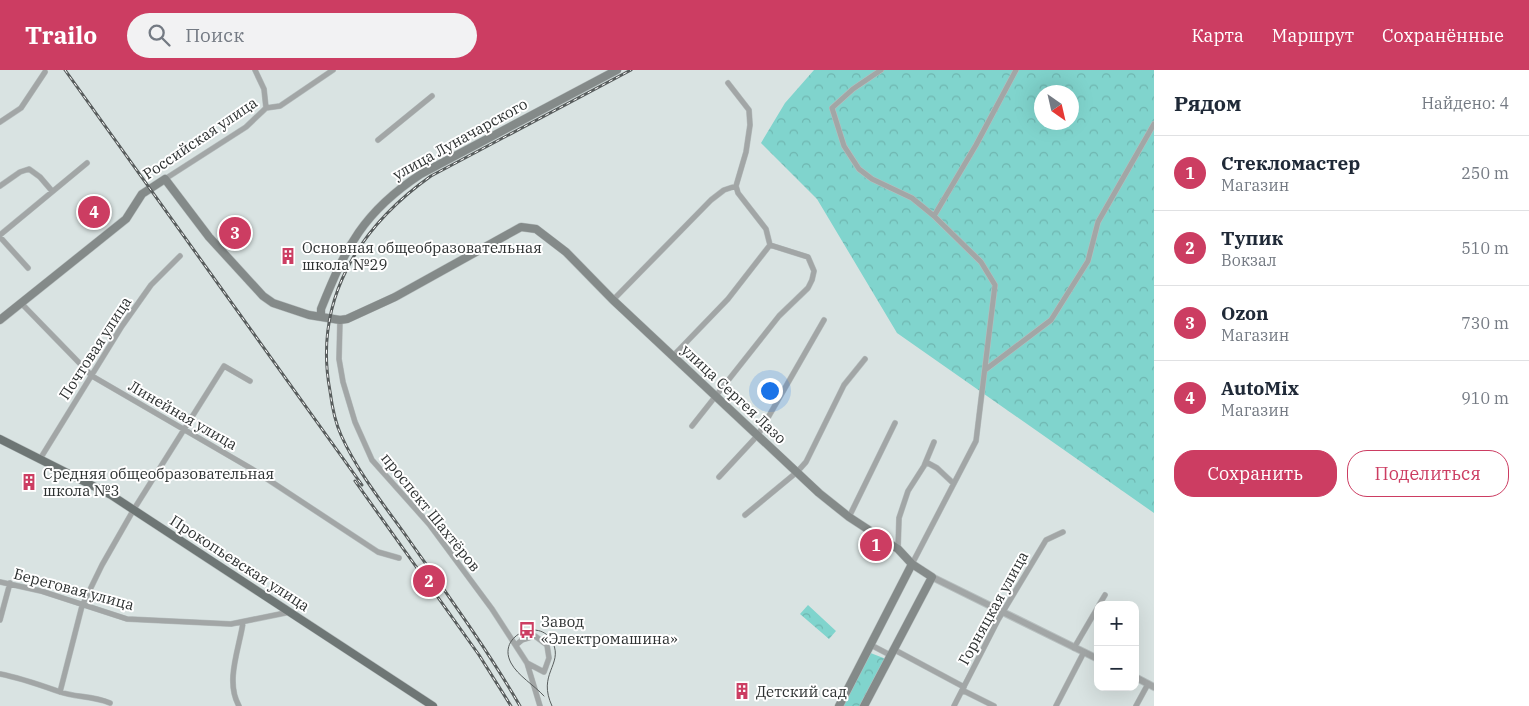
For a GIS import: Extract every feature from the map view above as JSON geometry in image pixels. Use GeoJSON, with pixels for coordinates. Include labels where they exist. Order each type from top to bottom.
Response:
{"type":"FeatureCollection","features":[{"type":"Feature","properties":{"kind":"main road","name":"улица Луначарского"},"geometry":{"type":"LineString","coordinates":[[320,316],[321,309],[343,257],[359,229],[372,213],[398,188],[420,174],[617,70]]}},
{"type":"Feature","properties":{"kind":"main road"},"geometry":{"type":"LineString","coordinates":[[165,179],[209,237],[263,296],[273,303],[293,310],[340,320]]}},
{"type":"Feature","properties":{"kind":"main road","name":"Российская улица"},"geometry":{"type":"LineString","coordinates":[[0,320],[126,219],[142,194],[165,179]]}},
{"type":"Feature","properties":{"kind":"main road","name":"улица Сергея Лазо"},"geometry":{"type":"LineString","coordinates":[[340,320],[359,315],[395,297],[521,227],[530,227],[544,234],[566,252],[613,300],[797,472],[849,517],[898,550],[912,564],[932,577]]}},
{"type":"Feature","properties":{"kind":"main road","name":"Прокопьевская улица"},"geometry":{"type":"LineString","coordinates":[[0,439],[111,495],[134,509],[433,706]]}},
{"type":"Feature","properties":{"kind":"main road"},"geometry":{"type":"LineString","coordinates":[[839,706],[912,564]]}},
{"type":"Feature","properties":{"kind":"main road"},"geometry":{"type":"LineString","coordinates":[[864,706],[932,577]]}},
{"type":"Feature","properties":{"kind":"street"},"geometry":{"type":"LineString","coordinates":[[255,70],[264,89],[266,108]]}},
{"type":"Feature","properties":{"kind":"street","name":"Российская улица"},"geometry":{"type":"LineString","coordinates":[[165,179],[246,127],[266,108],[280,106],[334,70]]}},
{"type":"Feature","properties":{"kind":"street"},"geometry":{"type":"LineString","coordinates":[[881,70],[846,94],[832,108],[844,146],[859,169],[872,180],[912,198],[934,216],[981,262],[995,285],[976,441],[952,483],[912,564]]}},
{"type":"Feature","properties":{"kind":"street"},"geometry":{"type":"LineString","coordinates":[[934,216],[976,145],[1016,70]]}},
{"type":"Feature","properties":{"kind":"street"},"geometry":{"type":"LineString","coordinates":[[0,122],[21,108],[45,72]]}},
{"type":"Feature","properties":{"kind":"street"},"geometry":{"type":"LineString","coordinates":[[728,84],[749,110],[750,125],[746,152],[736,186],[745,205],[766,229],[770,245]]}},
{"type":"Feature","properties":{"kind":"street"},"geometry":{"type":"LineString","coordinates":[[378,140],[432,96]]}},
{"type":"Feature","properties":{"kind":"street"},"geometry":{"type":"LineString","coordinates":[[985,370],[1051,320],[1088,261],[1098,222],[1154,124]]}},
{"type":"Feature","properties":{"kind":"street"},"geometry":{"type":"LineString","coordinates":[[28,268],[0,236],[87,163]]}},
{"type":"Feature","properties":{"kind":"street"},"geometry":{"type":"LineString","coordinates":[[0,186],[20,172],[29,169],[40,177],[52,191]]}},
{"type":"Feature","properties":{"kind":"street"},"geometry":{"type":"LineString","coordinates":[[613,300],[717,194],[736,186]]}},
{"type":"Feature","properties":{"kind":"street"},"geometry":{"type":"LineString","coordinates":[[692,426],[717,397],[779,316],[800,296],[812,280],[812,262],[804,255],[770,245]]}},
{"type":"Feature","properties":{"kind":"street"},"geometry":{"type":"LineString","coordinates":[[673,356],[728,299],[770,245]]}},
{"type":"Feature","properties":{"kind":"street","name":"Почтовая улица"},"geometry":{"type":"LineString","coordinates":[[40,459],[122,326],[151,285],[180,256]]}},
{"type":"Feature","properties":{"kind":"street","name":"Линейная улица"},"geometry":{"type":"LineString","coordinates":[[21,303],[45,326],[72,358],[92,376],[252,469],[378,552],[399,558]]}},
{"type":"Feature","properties":{"kind":"street","name":"проспект Шахтёров"},"geometry":{"type":"LineString","coordinates":[[340,320],[339,359],[343,382],[355,422],[372,460],[429,524],[485,598],[527,663],[540,706]]}},
{"type":"Feature","properties":{"kind":"street"},"geometry":{"type":"LineString","coordinates":[[719,477],[758,435],[824,320]]}},
{"type":"Feature","properties":{"kind":"street"},"geometry":{"type":"LineString","coordinates":[[746,515],[797,472],[813,450],[844,385],[865,359]]}},
{"type":"Feature","properties":{"kind":"street"},"geometry":{"type":"LineString","coordinates":[[60,692],[82,606],[134,509],[224,366],[250,381]]}},
{"type":"Feature","properties":{"kind":"street"},"geometry":{"type":"LineString","coordinates":[[849,517],[895,423]]}},
{"type":"Feature","properties":{"kind":"street"},"geometry":{"type":"LineString","coordinates":[[898,550],[899,518],[908,491],[926,462],[934,442]]}},
{"type":"Feature","properties":{"kind":"street"},"geometry":{"type":"LineString","coordinates":[[926,462],[937,468],[952,483]]}},
{"type":"Feature","properties":{"kind":"street","name":"Горняцкая улица"},"geometry":{"type":"LineString","coordinates":[[954,706],[1002,614],[1046,540],[1063,532]]}},
{"type":"Feature","properties":{"kind":"street"},"geometry":{"type":"LineString","coordinates":[[932,577],[1002,614],[1094,657]]}},
{"type":"Feature","properties":{"kind":"street","name":"Береговая улица"},"geometry":{"type":"LineString","coordinates":[[0,582],[41,591],[82,606],[127,619],[243,623],[291,612]]}},
{"type":"Feature","properties":{"kind":"street"},"geometry":{"type":"LineString","coordinates":[[0,620],[10,584]]}},
{"type":"Feature","properties":{"kind":"street"},"geometry":{"type":"LineString","coordinates":[[1101,601],[1105,594]]}},
{"type":"Feature","properties":{"kind":"street"},"geometry":{"type":"LineString","coordinates":[[1074,648],[1094,613]]}},
{"type":"Feature","properties":{"kind":"street"},"geometry":{"type":"LineString","coordinates":[[239,706],[233,696],[232,684],[243,623]]}},
{"type":"Feature","properties":{"kind":"street"},"geometry":{"type":"LineString","coordinates":[[516,645],[522,640],[535,636],[547,645],[549,658],[544,672],[527,663]]}},
{"type":"Feature","properties":{"kind":"street"},"geometry":{"type":"LineString","coordinates":[[871,645],[892,652],[994,706]]}},
{"type":"Feature","properties":{"kind":"street"},"geometry":{"type":"LineString","coordinates":[[1056,706],[1084,652]]}},
{"type":"Feature","properties":{"kind":"street"},"geometry":{"type":"LineString","coordinates":[[0,674],[40,684],[60,692],[94,696],[110,703]]}},
{"type":"Feature","properties":{"kind":"street"},"geometry":{"type":"LineString","coordinates":[[1136,706],[1151,685],[1139,680]]}},
{"type":"Feature","properties":{"kind":"green space"},"geometry":{"type":"Polygon","coordinates":[[[814,70],[1154,70],[1154,513],[897,333],[817,199],[761,143],[785,103],[814,70]]]}},
{"type":"Feature","properties":{"kind":"green space"},"geometry":{"type":"Polygon","coordinates":[[[808,605],[836,631],[829,639],[800,614],[808,605]]]}},
{"type":"Feature","properties":{"kind":"green space"},"geometry":{"type":"Polygon","coordinates":[[[868,652],[886,659],[861,706],[841,706],[868,652]]]}},
{"type":"Feature","properties":{"kind":"tram line"},"geometry":{"type":"LineString","coordinates":[[544,696],[511,663],[508,653],[510,644],[522,632],[530,630],[539,631],[547,635],[553,643],[555,658],[547,686],[552,706]]}},
{"type":"Feature","properties":{"kind":"railway"},"geometry":{"type":"LineString","coordinates":[[65,70],[362,485]]}},
{"type":"Feature","properties":{"kind":"railway"},"geometry":{"type":"LineString","coordinates":[[520,706],[438,581],[355,463],[341,435],[334,414],[327,358],[328,326],[336,296],[347,268],[363,242],[382,218],[405,196],[431,176],[631,70]]}},
{"type":"Feature","properties":{"kind":"railway"},"geometry":{"type":"LineString","coordinates":[[355,481],[479,655],[511,706]]}},
{"type":"Feature","properties":{"kind":"place","name":"AutoMix"},"geometry":{"type":"Point","coordinates":[94,212]}},
{"type":"Feature","properties":{"kind":"place","name":"Ozon"},"geometry":{"type":"Point","coordinates":[235,233]}},
{"type":"Feature","properties":{"kind":"place","name":"Основная общеобразовательная школа №29"},"geometry":{"type":"Point","coordinates":[288,256]}},
{"type":"Feature","properties":{"kind":"place","name":"Средняя общеобразовательная школа №3"},"geometry":{"type":"Point","coordinates":[29,482]}},
{"type":"Feature","properties":{"kind":"place","name":"Стекломастер"},"geometry":{"type":"Point","coordinates":[876,545]}},
{"type":"Feature","properties":{"kind":"place","name":"Тупик"},"geometry":{"type":"Point","coordinates":[429,581]}},
{"type":"Feature","properties":{"kind":"place","name":"Завод «Электромашина»"},"geometry":{"type":"Point","coordinates":[527,630]}},
{"type":"Feature","properties":{"kind":"place","name":"Детский сад"},"geometry":{"type":"Point","coordinates":[742,691]}}]}
